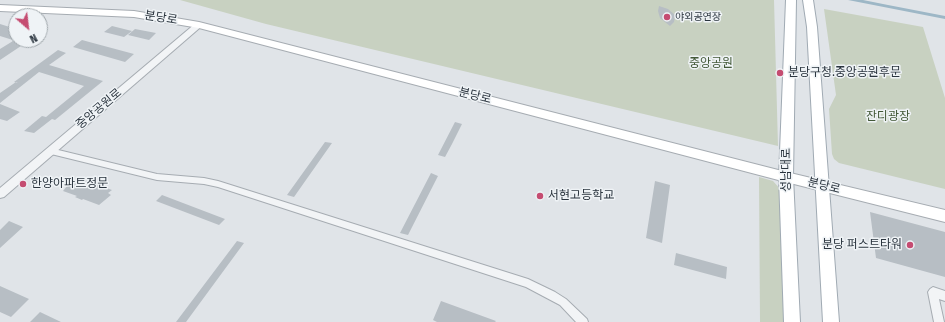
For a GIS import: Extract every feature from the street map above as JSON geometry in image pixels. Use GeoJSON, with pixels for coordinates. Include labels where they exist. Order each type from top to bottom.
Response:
{"type":"FeatureCollection","features":[{"type":"Feature","properties":{"kind":"main road","name":"성남대로"},"geometry":{"type":"LineString","coordinates":[[790,0],[792,18],[786,177],[792,322]]}},
{"type":"Feature","properties":{"kind":"main road"},"geometry":{"type":"LineString","coordinates":[[808,0],[812,27],[831,322]]}},
{"type":"Feature","properties":{"kind":"main road","name":"분당로"},"geometry":{"type":"LineString","coordinates":[[0,8],[134,14],[199,25],[786,177],[945,216]]}},
{"type":"Feature","properties":{"kind":"street","name":"중앙공원로"},"geometry":{"type":"LineString","coordinates":[[0,194],[199,25]]}},
{"type":"Feature","properties":{"kind":"street"},"geometry":{"type":"LineString","coordinates":[[50,151],[158,177],[204,181],[218,184],[523,282],[552,295],[563,302],[582,322]]}},
{"type":"Feature","properties":{"kind":"street"},"geometry":{"type":"LineString","coordinates":[[939,322],[933,292],[945,296]]}},
{"type":"Feature","properties":{"kind":"green space","name":"중앙공원"},"geometry":{"type":"Polygon","coordinates":[[[180,0],[774,0],[778,146],[266,24],[180,0]]]}},
{"type":"Feature","properties":{"kind":"green space","name":"잔디광장"},"geometry":{"type":"Polygon","coordinates":[[[824,9],[923,27],[945,98],[945,189],[839,163],[834,159],[832,154],[829,109],[836,95],[824,9]]]}},
{"type":"Feature","properties":{"kind":"green space"},"geometry":{"type":"Polygon","coordinates":[[[759,177],[773,181],[782,191],[786,322],[760,322],[759,177]]]}},
{"type":"Feature","properties":{"kind":"water"},"geometry":{"type":"Polygon","coordinates":[[[848,0],[863,0],[945,16],[945,19],[848,0]]]}},
{"type":"Feature","properties":{"kind":"building","name":"야외공연장"},"geometry":{"type":"Polygon","coordinates":[[[659,6],[668,9],[675,15],[674,22],[670,26],[660,18],[658,11],[659,6]]]}},
{"type":"Feature","properties":{"kind":"building"},"geometry":{"type":"Polygon","coordinates":[[[0,24],[8,26],[8,38],[0,36],[0,24]]]}},
{"type":"Feature","properties":{"kind":"building"},"geometry":{"type":"Polygon","coordinates":[[[112,26],[132,31],[124,37],[104,32],[112,26]]]}},
{"type":"Feature","properties":{"kind":"building"},"geometry":{"type":"Polygon","coordinates":[[[135,29],[156,33],[149,40],[128,35],[135,29]]]}},
{"type":"Feature","properties":{"kind":"building"},"geometry":{"type":"Polygon","coordinates":[[[82,40],[134,54],[125,62],[73,47],[82,40]]]}},
{"type":"Feature","properties":{"kind":"building"},"geometry":{"type":"Polygon","coordinates":[[[8,44],[8,48],[18,48],[0,60],[0,49],[8,44]]]}},
{"type":"Feature","properties":{"kind":"building"},"geometry":{"type":"Polygon","coordinates":[[[58,50],[66,53],[49,65],[103,81],[55,120],[52,119],[34,133],[24,131],[42,116],[46,117],[84,86],[39,72],[0,103],[0,93],[58,50]]]}},
{"type":"Feature","properties":{"kind":"building"},"geometry":{"type":"Polygon","coordinates":[[[0,104],[20,112],[7,121],[0,119],[0,104]]]}},
{"type":"Feature","properties":{"kind":"building"},"geometry":{"type":"Polygon","coordinates":[[[455,122],[462,124],[452,144],[445,157],[438,155],[455,122]]]}},
{"type":"Feature","properties":{"kind":"building"},"geometry":{"type":"Polygon","coordinates":[[[325,142],[332,143],[294,197],[287,195],[325,142]]]}},
{"type":"Feature","properties":{"kind":"building"},"geometry":{"type":"Polygon","coordinates":[[[431,173],[438,176],[408,235],[400,233],[431,173]]]}},
{"type":"Feature","properties":{"kind":"building"},"geometry":{"type":"Polygon","coordinates":[[[79,178],[112,190],[108,193],[111,195],[99,205],[83,199],[82,200],[75,197],[77,196],[63,191],[72,180],[75,181],[79,178]]]}},
{"type":"Feature","properties":{"kind":"building"},"geometry":{"type":"Polygon","coordinates":[[[655,181],[670,185],[662,243],[646,238],[655,181]]]}},
{"type":"Feature","properties":{"kind":"building"},"geometry":{"type":"Polygon","coordinates":[[[162,195],[225,219],[219,225],[156,201],[162,195]]]}},
{"type":"Feature","properties":{"kind":"building","name":"분당 퍼스트타워"},"geometry":{"type":"Polygon","coordinates":[[[870,212],[945,232],[945,277],[876,258],[870,212]]]}},
{"type":"Feature","properties":{"kind":"building"},"geometry":{"type":"Polygon","coordinates":[[[9,221],[23,227],[0,248],[0,230],[9,221]]]}},
{"type":"Feature","properties":{"kind":"building"},"geometry":{"type":"Polygon","coordinates":[[[237,241],[244,243],[186,322],[176,322],[237,241]]]}},
{"type":"Feature","properties":{"kind":"building"},"geometry":{"type":"Polygon","coordinates":[[[676,253],[727,267],[726,279],[674,265],[676,253]]]}},
{"type":"Feature","properties":{"kind":"building"},"geometry":{"type":"Polygon","coordinates":[[[0,286],[29,299],[11,317],[0,312],[0,286]]]}},
{"type":"Feature","properties":{"kind":"building"},"geometry":{"type":"Polygon","coordinates":[[[441,301],[496,321],[437,322],[433,320],[441,301]]]}},
{"type":"Feature","properties":{"kind":"building"},"geometry":{"type":"Polygon","coordinates":[[[40,312],[61,322],[30,322],[40,312]]]}},
{"type":"Feature","properties":{"kind":"place","name":"야외공연장"},"geometry":{"type":"Point","coordinates":[667,17]}},
{"type":"Feature","properties":{"kind":"place","name":"분당구청.중앙공원후문"},"geometry":{"type":"Point","coordinates":[780,73]}},
{"type":"Feature","properties":{"kind":"place","name":"한양아파트정문"},"geometry":{"type":"Point","coordinates":[23,184]}},
{"type":"Feature","properties":{"kind":"place","name":"서현고등학교"},"geometry":{"type":"Point","coordinates":[540,196]}},
{"type":"Feature","properties":{"kind":"place","name":"분당 퍼스트타워"},"geometry":{"type":"Point","coordinates":[910,245]}}]}
